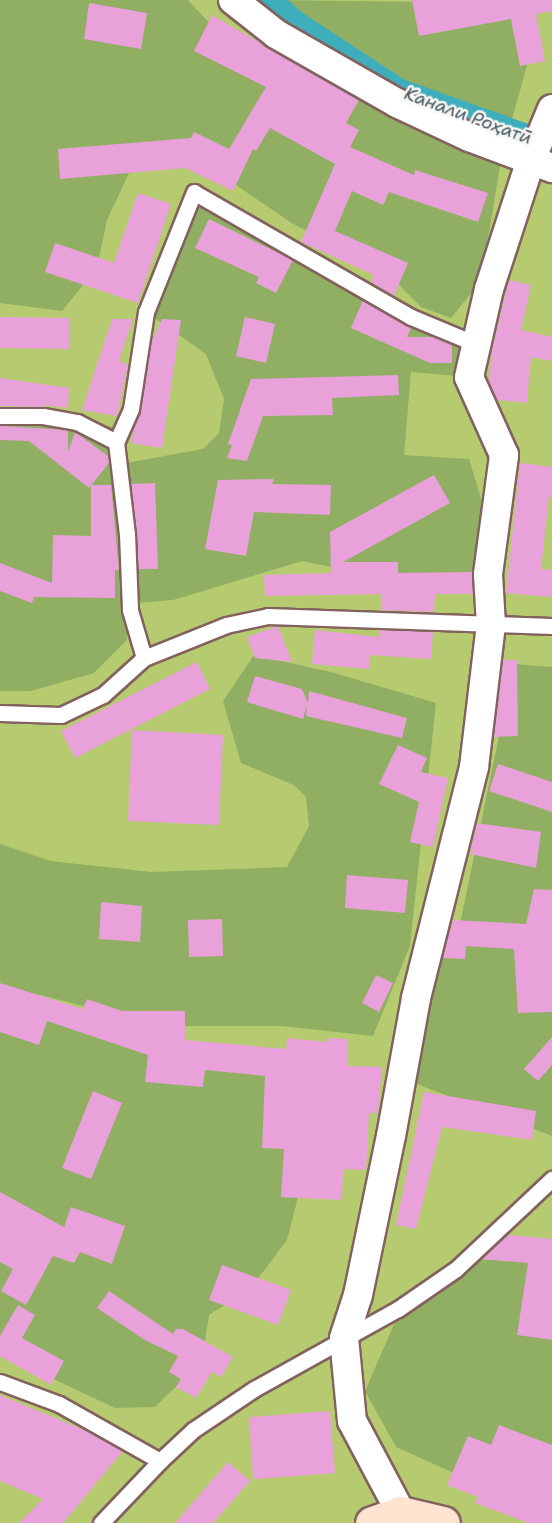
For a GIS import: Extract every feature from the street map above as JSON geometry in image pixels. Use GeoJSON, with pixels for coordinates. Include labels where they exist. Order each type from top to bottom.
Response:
{"type":"FeatureCollection","features":[{"type":"Feature","properties":{"kind":"street"},"geometry":{"type":"LineString","coordinates":[[233,0],[276,34],[351,78],[469,136],[540,159]]}},
{"type":"Feature","properties":{"kind":"street"},"geometry":{"type":"LineString","coordinates":[[442,1523],[387,1518],[352,1421],[344,1338],[358,1295],[416,998],[474,767],[491,625],[488,574],[504,455],[469,377],[489,289],[540,159],[552,109]]}},
{"type":"Feature","properties":{"kind":"lane"},"geometry":{"type":"LineString","coordinates":[[144,658],[130,610],[127,534],[116,442],[131,409],[146,312],[194,192],[411,317],[476,344]]}},
{"type":"Feature","properties":{"kind":"lane"},"geometry":{"type":"LineString","coordinates":[[0,416],[43,416],[77,422],[116,442]]}},
{"type":"Feature","properties":{"kind":"lane"},"geometry":{"type":"LineString","coordinates":[[0,714],[61,715],[103,695],[144,658],[226,625],[268,616],[552,626]]}},
{"type":"Feature","properties":{"kind":"lane"},"geometry":{"type":"LineString","coordinates":[[101,1523],[193,1430],[236,1401],[398,1309],[456,1269],[552,1179]]}},
{"type":"Feature","properties":{"kind":"lane"},"geometry":{"type":"LineString","coordinates":[[0,1382],[58,1404],[160,1461]]}},
{"type":"Feature","properties":{"kind":"green space"},"geometry":{"type":"Polygon","coordinates":[[[0,0],[552,0],[552,1523],[0,1523],[0,0]]]}},
{"type":"Feature","properties":{"kind":"green space"},"geometry":{"type":"Polygon","coordinates":[[[0,0],[188,0],[225,40],[501,160],[481,281],[451,318],[421,307],[380,266],[293,224],[204,163],[140,150],[107,220],[97,268],[62,311],[0,303],[0,0]]]}},
{"type":"Feature","properties":{"kind":"green space"},"geometry":{"type":"Polygon","coordinates":[[[268,0],[513,3],[533,44],[509,130],[400,92],[294,23],[268,0]]]}},
{"type":"Feature","properties":{"kind":"green space"},"geometry":{"type":"Polygon","coordinates":[[[194,192],[476,344],[469,377],[411,372],[404,455],[469,459],[483,505],[472,582],[380,577],[302,561],[173,600],[136,603],[125,571],[127,640],[94,673],[31,691],[0,691],[0,408],[82,417],[124,431],[120,464],[203,449],[219,433],[224,399],[206,354],[146,312],[194,192]]]}},
{"type":"Feature","properties":{"kind":"green space"},"geometry":{"type":"Polygon","coordinates":[[[254,655],[331,672],[436,703],[410,946],[373,1036],[281,1026],[162,1026],[0,985],[0,844],[51,861],[151,872],[287,867],[309,826],[306,797],[294,785],[241,763],[223,701],[254,655]]]}},
{"type":"Feature","properties":{"kind":"green space"},"geometry":{"type":"Polygon","coordinates":[[[514,664],[552,667],[552,1136],[401,1078],[416,998],[457,938],[514,664]]]}},
{"type":"Feature","properties":{"kind":"green space"},"geometry":{"type":"Polygon","coordinates":[[[0,1009],[276,1072],[304,1174],[287,1240],[250,1289],[209,1315],[202,1361],[155,1407],[115,1408],[0,1354],[0,1009]]]}},
{"type":"Feature","properties":{"kind":"green space"},"geometry":{"type":"Polygon","coordinates":[[[552,1259],[552,1517],[396,1447],[365,1391],[399,1313],[469,1260],[552,1259]]]}},
{"type":"Feature","properties":{"kind":"building"},"geometry":{"type":"Polygon","coordinates":[[[412,0],[552,0],[552,11],[536,14],[545,61],[520,66],[511,19],[419,36],[412,0]]]}},
{"type":"Feature","properties":{"kind":"building"},"geometry":{"type":"Polygon","coordinates":[[[89,3],[147,13],[141,49],[84,39],[89,3]]]}},
{"type":"Feature","properties":{"kind":"building"},"geometry":{"type":"Polygon","coordinates":[[[212,15],[359,100],[346,123],[359,130],[350,147],[414,175],[415,170],[488,193],[478,222],[389,192],[383,205],[352,191],[335,231],[408,263],[394,296],[371,282],[374,275],[301,242],[335,164],[270,128],[256,151],[253,149],[233,191],[185,168],[60,179],[58,149],[191,138],[194,132],[229,149],[266,87],[194,51],[212,15]]]}},
{"type":"Feature","properties":{"kind":"building"},"geometry":{"type":"Polygon","coordinates":[[[138,193],[171,204],[138,303],[45,272],[55,243],[114,263],[138,193]]]}},
{"type":"Feature","properties":{"kind":"building"},"geometry":{"type":"Polygon","coordinates":[[[209,219],[293,260],[276,293],[256,283],[259,277],[195,248],[209,219]]]}},
{"type":"Feature","properties":{"kind":"building"},"geometry":{"type":"Polygon","coordinates":[[[509,280],[531,285],[521,330],[552,337],[552,361],[531,357],[527,403],[497,400],[489,382],[492,350],[509,280]]]}},
{"type":"Feature","properties":{"kind":"building"},"geometry":{"type":"Polygon","coordinates":[[[363,300],[411,328],[407,337],[435,337],[452,345],[452,363],[430,363],[351,328],[363,300]]]}},
{"type":"Feature","properties":{"kind":"building"},"geometry":{"type":"Polygon","coordinates":[[[0,317],[69,318],[69,349],[0,348],[0,317]]]}},
{"type":"Feature","properties":{"kind":"building"},"geometry":{"type":"Polygon","coordinates":[[[245,317],[275,324],[266,363],[236,356],[245,317]]]}},
{"type":"Feature","properties":{"kind":"building"},"geometry":{"type":"Polygon","coordinates":[[[112,319],[133,319],[119,361],[128,365],[117,416],[82,410],[112,319]]]}},
{"type":"Feature","properties":{"kind":"building"},"geometry":{"type":"Polygon","coordinates":[[[162,319],[181,320],[162,448],[131,443],[151,344],[162,319]]]}},
{"type":"Feature","properties":{"kind":"building"},"geometry":{"type":"Polygon","coordinates":[[[398,375],[399,395],[332,398],[333,415],[263,416],[247,461],[227,458],[232,445],[228,444],[251,379],[398,375]]]}},
{"type":"Feature","properties":{"kind":"building"},"geometry":{"type":"Polygon","coordinates":[[[0,378],[69,388],[68,408],[43,405],[46,407],[0,406],[0,378]]]}},
{"type":"Feature","properties":{"kind":"building"},"geometry":{"type":"Polygon","coordinates":[[[0,426],[68,430],[68,452],[75,432],[108,456],[109,463],[89,488],[29,441],[0,440],[0,426]]]}},
{"type":"Feature","properties":{"kind":"building"},"geometry":{"type":"Polygon","coordinates":[[[520,463],[552,467],[552,497],[549,496],[541,569],[552,570],[552,597],[506,593],[520,463]]]}},
{"type":"Feature","properties":{"kind":"building"},"geometry":{"type":"Polygon","coordinates":[[[434,475],[450,503],[343,562],[398,562],[398,573],[472,572],[473,594],[435,594],[434,612],[381,610],[382,594],[265,596],[264,575],[331,573],[330,532],[434,475]]]}},
{"type":"Feature","properties":{"kind":"building"},"geometry":{"type":"Polygon","coordinates":[[[274,479],[272,484],[331,485],[330,515],[254,512],[246,556],[205,549],[218,480],[274,479]]]}},
{"type":"Feature","properties":{"kind":"building"},"geometry":{"type":"Polygon","coordinates":[[[155,483],[158,569],[138,569],[131,484],[155,483]]]}},
{"type":"Feature","properties":{"kind":"building"},"geometry":{"type":"Polygon","coordinates":[[[91,485],[111,485],[119,570],[115,570],[115,598],[34,597],[32,603],[0,591],[0,563],[52,583],[53,535],[91,536],[91,485]]]}},
{"type":"Feature","properties":{"kind":"building"},"geometry":{"type":"Polygon","coordinates":[[[278,626],[292,662],[255,658],[247,637],[278,626]]]}},
{"type":"Feature","properties":{"kind":"building"},"geometry":{"type":"Polygon","coordinates":[[[315,630],[379,637],[380,630],[433,632],[431,659],[370,655],[369,669],[312,664],[315,630]]]}},
{"type":"Feature","properties":{"kind":"building"},"geometry":{"type":"Polygon","coordinates":[[[503,660],[517,660],[518,736],[494,737],[503,660]]]}},
{"type":"Feature","properties":{"kind":"building"},"geometry":{"type":"Polygon","coordinates":[[[197,662],[210,689],[75,758],[61,731],[197,662]]]}},
{"type":"Feature","properties":{"kind":"building"},"geometry":{"type":"Polygon","coordinates":[[[255,676],[302,689],[308,703],[309,691],[407,718],[402,738],[306,716],[307,705],[303,719],[247,702],[255,676]]]}},
{"type":"Feature","properties":{"kind":"building"},"geometry":{"type":"Polygon","coordinates":[[[132,730],[223,735],[219,825],[128,821],[132,730]]]}},
{"type":"Feature","properties":{"kind":"building"},"geometry":{"type":"Polygon","coordinates":[[[398,745],[427,758],[421,772],[448,778],[433,847],[410,842],[419,802],[379,784],[398,745]]]}},
{"type":"Feature","properties":{"kind":"building"},"geometry":{"type":"Polygon","coordinates":[[[498,764],[552,782],[552,812],[489,791],[498,764]]]}},
{"type":"Feature","properties":{"kind":"building"},"geometry":{"type":"Polygon","coordinates":[[[477,823],[541,832],[536,868],[470,854],[477,823]]]}},
{"type":"Feature","properties":{"kind":"building"},"geometry":{"type":"Polygon","coordinates":[[[347,875],[408,880],[405,913],[345,908],[347,875]]]}},
{"type":"Feature","properties":{"kind":"building"},"geometry":{"type":"Polygon","coordinates":[[[534,889],[552,890],[552,1012],[518,1013],[514,949],[466,946],[465,959],[444,958],[444,953],[453,920],[526,924],[534,889]]]}},
{"type":"Feature","properties":{"kind":"building"},"geometry":{"type":"Polygon","coordinates":[[[101,902],[142,906],[140,942],[99,939],[101,902]]]}},
{"type":"Feature","properties":{"kind":"building"},"geometry":{"type":"Polygon","coordinates":[[[222,919],[223,956],[189,957],[188,920],[222,919]]]}},
{"type":"Feature","properties":{"kind":"building"},"geometry":{"type":"Polygon","coordinates":[[[376,975],[393,983],[379,1012],[362,1003],[376,975]]]}},
{"type":"Feature","properties":{"kind":"building"},"geometry":{"type":"Polygon","coordinates":[[[0,983],[83,1009],[87,999],[122,1011],[185,1011],[185,1040],[286,1049],[287,1038],[327,1042],[327,1038],[348,1039],[347,1066],[382,1067],[378,1113],[369,1113],[366,1170],[343,1169],[342,1200],[281,1197],[284,1149],[262,1148],[265,1076],[205,1070],[203,1087],[145,1082],[148,1055],[47,1021],[39,1045],[0,1032],[0,983]]]}},
{"type":"Feature","properties":{"kind":"building"},"geometry":{"type":"Polygon","coordinates":[[[552,1037],[552,1065],[538,1081],[524,1069],[552,1037]]]}},
{"type":"Feature","properties":{"kind":"building"},"geometry":{"type":"Polygon","coordinates":[[[93,1091],[122,1103],[91,1179],[62,1168],[93,1091]]]}},
{"type":"Feature","properties":{"kind":"building"},"geometry":{"type":"Polygon","coordinates":[[[424,1092],[536,1111],[532,1140],[442,1127],[416,1229],[396,1225],[424,1092]]]}},
{"type":"Feature","properties":{"kind":"building"},"geometry":{"type":"Polygon","coordinates":[[[0,1192],[64,1227],[71,1207],[125,1226],[112,1264],[80,1252],[74,1263],[53,1256],[26,1305],[1,1291],[13,1269],[0,1262],[0,1192]]]}},
{"type":"Feature","properties":{"kind":"building"},"geometry":{"type":"Polygon","coordinates":[[[507,1235],[552,1239],[552,1340],[517,1335],[528,1263],[481,1259],[507,1235]]]}},
{"type":"Feature","properties":{"kind":"building"},"geometry":{"type":"Polygon","coordinates":[[[222,1265],[291,1290],[278,1325],[209,1300],[222,1265]]]}},
{"type":"Feature","properties":{"kind":"building"},"geometry":{"type":"Polygon","coordinates":[[[109,1291],[173,1334],[176,1329],[183,1329],[233,1357],[221,1377],[212,1372],[196,1398],[176,1387],[181,1379],[169,1372],[178,1356],[145,1340],[97,1308],[109,1291]]]}},
{"type":"Feature","properties":{"kind":"building"},"geometry":{"type":"Polygon","coordinates":[[[18,1305],[35,1315],[22,1338],[64,1361],[51,1385],[0,1356],[0,1336],[18,1305]]]}},
{"type":"Feature","properties":{"kind":"building"},"geometry":{"type":"Polygon","coordinates":[[[0,1395],[91,1433],[123,1451],[63,1523],[19,1523],[43,1499],[0,1481],[0,1395]]]}},
{"type":"Feature","properties":{"kind":"building"},"geometry":{"type":"Polygon","coordinates":[[[330,1411],[335,1473],[253,1479],[249,1417],[330,1411]]]}},
{"type":"Feature","properties":{"kind":"building"},"geometry":{"type":"Polygon","coordinates":[[[499,1425],[552,1445],[552,1523],[529,1523],[475,1503],[478,1497],[447,1485],[468,1436],[491,1445],[499,1425]]]}},
{"type":"Feature","properties":{"kind":"building"},"geometry":{"type":"Polygon","coordinates":[[[228,1462],[250,1481],[213,1523],[175,1523],[228,1462]]]}},
{"type":"Feature","properties":{"kind":"waterway","name":"Канали Роҳатӣ"},"geometry":{"type":"LineString","coordinates":[[268,0],[294,23],[400,92],[552,146]]}}]}
